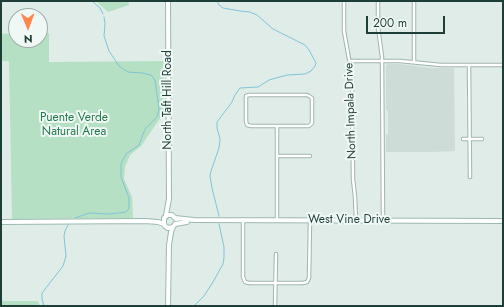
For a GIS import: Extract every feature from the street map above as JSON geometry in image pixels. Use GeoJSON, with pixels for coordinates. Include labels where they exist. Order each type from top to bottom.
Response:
{"type":"FeatureCollection","features":[{"type":"Feature","properties":{"kind":"street","name":"North Taft Hill Road"},"geometry":{"type":"LineString","coordinates":[[165,217],[169,199],[168,1]]}},
{"type":"Feature","properties":{"kind":"street","name":"North Impala Drive"},"geometry":{"type":"LineString","coordinates":[[344,1],[344,31],[352,76],[353,179],[356,220]]}},
{"type":"Feature","properties":{"kind":"street"},"geometry":{"type":"LineString","coordinates":[[378,1],[378,27],[382,52],[383,220]]}},
{"type":"Feature","properties":{"kind":"street"},"geometry":{"type":"LineString","coordinates":[[414,1],[414,62]]}},
{"type":"Feature","properties":{"kind":"street"},"geometry":{"type":"LineString","coordinates":[[350,61],[382,60],[469,65],[503,64]]}},
{"type":"Feature","properties":{"kind":"street"},"geometry":{"type":"LineString","coordinates":[[469,65],[470,177]]}},
{"type":"Feature","properties":{"kind":"street"},"geometry":{"type":"LineString","coordinates":[[246,96],[310,96],[312,101],[311,125],[277,126],[247,125],[246,96]]}},
{"type":"Feature","properties":{"kind":"street"},"geometry":{"type":"LineString","coordinates":[[277,126],[278,220]]}},
{"type":"Feature","properties":{"kind":"street"},"geometry":{"type":"LineString","coordinates":[[463,139],[482,139]]}},
{"type":"Feature","properties":{"kind":"street"},"geometry":{"type":"LineString","coordinates":[[278,156],[310,156]]}},
{"type":"Feature","properties":{"kind":"street","name":"North Taft Hill Road"},"geometry":{"type":"LineString","coordinates":[[169,199],[174,217]]}},
{"type":"Feature","properties":{"kind":"street","name":"West Vine Drive"},"geometry":{"type":"LineString","coordinates":[[145,221],[165,217],[169,214],[174,217],[194,220],[503,221]]}},
{"type":"Feature","properties":{"kind":"street"},"geometry":{"type":"LineString","coordinates":[[165,217],[165,226],[169,244]]}},
{"type":"Feature","properties":{"kind":"street"},"geometry":{"type":"LineString","coordinates":[[168,306],[169,244],[174,225],[174,217]]}},
{"type":"Feature","properties":{"kind":"street","name":"West Vine Drive"},"geometry":{"type":"LineString","coordinates":[[1,222],[145,221],[158,222],[165,226],[194,220]]}},
{"type":"Feature","properties":{"kind":"street"},"geometry":{"type":"LineString","coordinates":[[243,220],[243,277],[245,281],[249,283],[303,283],[307,281],[309,278],[310,220]]}},
{"type":"Feature","properties":{"kind":"street"},"geometry":{"type":"LineString","coordinates":[[275,306],[276,254]]}},
{"type":"Feature","properties":{"kind":"shaded area"},"geometry":{"type":"Polygon","coordinates":[[[388,64],[429,68],[454,68],[455,151],[386,152],[388,112],[386,109],[386,66],[388,64]]]}},
{"type":"Feature","properties":{"kind":"green space"},"geometry":{"type":"Polygon","coordinates":[[[96,1],[128,1],[129,5],[108,12],[96,1]]]}},
{"type":"Feature","properties":{"kind":"green space","name":"Puente Verde Natural Area"},"geometry":{"type":"Polygon","coordinates":[[[49,33],[49,62],[164,61],[164,117],[161,117],[141,146],[130,155],[125,167],[124,179],[132,197],[133,218],[12,219],[9,61],[1,61],[1,34],[8,34],[8,48],[48,48],[49,33]]]}},
{"type":"Feature","properties":{"kind":"green space"},"geometry":{"type":"Polygon","coordinates":[[[1,301],[38,301],[40,306],[1,306],[1,301]]]}},
{"type":"Feature","properties":{"kind":"waterway"},"geometry":{"type":"LineString","coordinates":[[92,1],[100,8],[103,14]]}},
{"type":"Feature","properties":{"kind":"waterway"},"geometry":{"type":"LineString","coordinates":[[217,1],[223,8],[250,12],[257,15],[273,29],[305,45],[316,63],[311,71],[305,74],[287,75],[269,80],[258,87],[240,88],[232,102],[217,122],[220,139],[219,148],[210,176],[219,216]]}},
{"type":"Feature","properties":{"kind":"waterway"},"geometry":{"type":"LineString","coordinates":[[75,218],[89,213],[109,214],[126,212],[128,210],[129,198],[121,177],[121,164],[126,154],[139,145],[145,129],[157,117],[159,109],[155,80],[151,75],[128,72],[119,66],[109,51],[104,36],[104,17]]}},
{"type":"Feature","properties":{"kind":"waterway"},"geometry":{"type":"LineString","coordinates":[[194,306],[204,296],[223,264],[224,247],[219,224]]}},
{"type":"Feature","properties":{"kind":"waterway"},"geometry":{"type":"LineString","coordinates":[[44,306],[42,293],[63,266],[66,256],[64,236],[68,225]]}}]}
